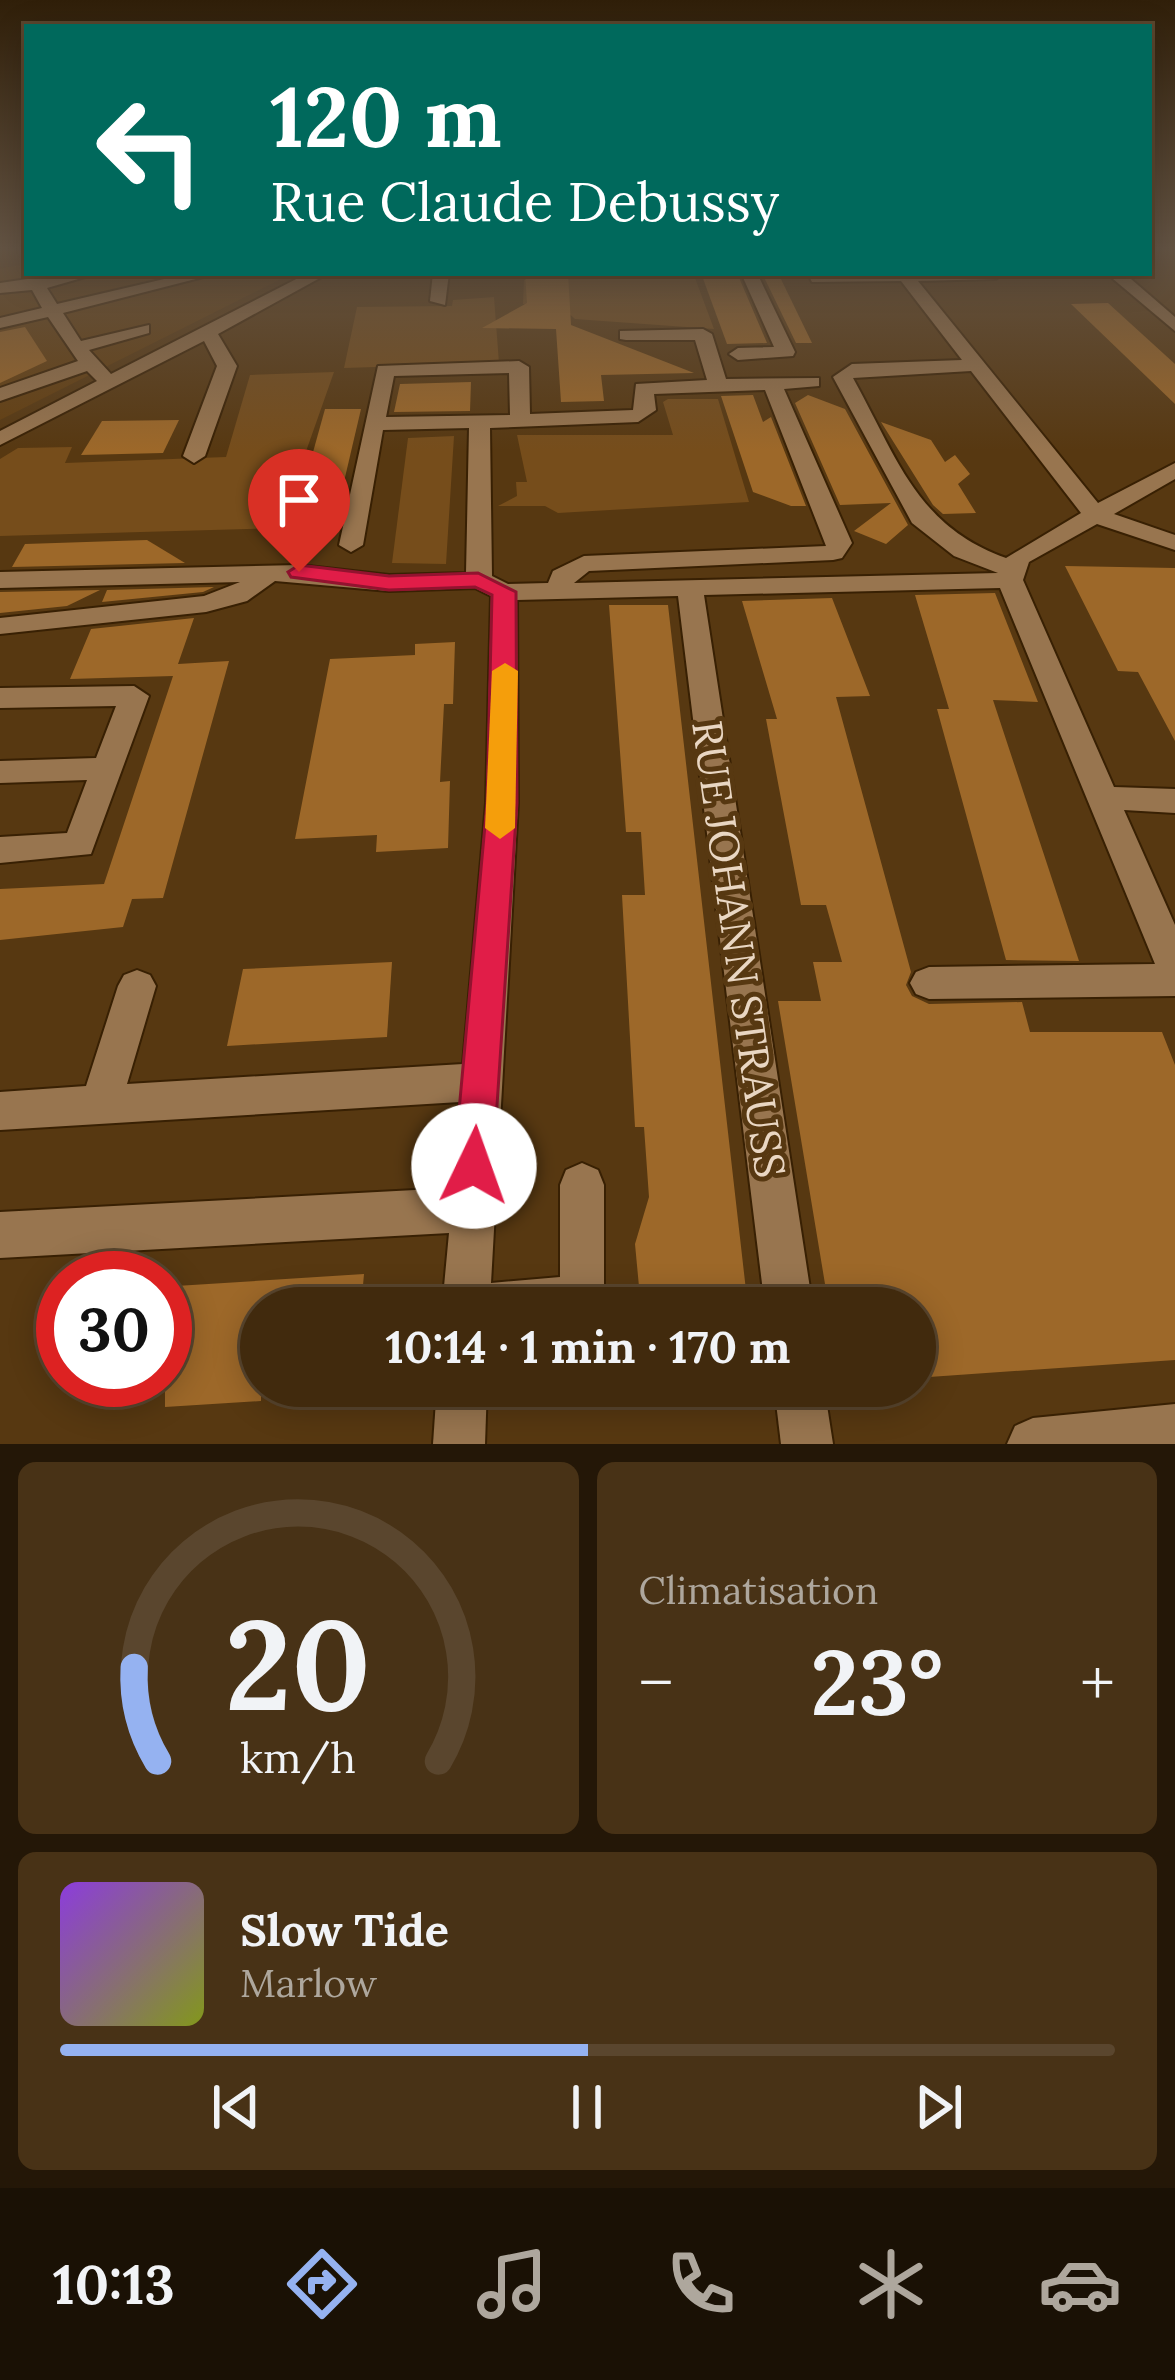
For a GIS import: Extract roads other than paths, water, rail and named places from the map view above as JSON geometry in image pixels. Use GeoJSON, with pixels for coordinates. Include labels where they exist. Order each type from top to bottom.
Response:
{"type":"FeatureCollection","features":[{"type":"Feature","properties":{"kind":"street"},"geometry":{"type":"LineString","coordinates":[[56,315],[83,356],[109,383]]}},
{"type":"Feature","properties":{"kind":"street"},"geometry":{"type":"LineString","coordinates":[[0,439],[238,315]]}},
{"type":"Feature","properties":{"kind":"street"},"geometry":{"type":"LineString","coordinates":[[738,354],[786,352],[769,315]]}},
{"type":"Feature","properties":{"kind":"street"},"geometry":{"type":"LineString","coordinates":[[937,315],[1095,515],[1175,542]]}},
{"type":"Feature","properties":{"kind":"street"},"geometry":{"type":"LineString","coordinates":[[0,395],[143,329]]}},
{"type":"Feature","properties":{"kind":"street"},"geometry":{"type":"LineString","coordinates":[[194,456],[227,366],[211,338],[202,334]]}},
{"type":"Feature","properties":{"kind":"street"},"geometry":{"type":"LineString","coordinates":[[626,335],[703,334],[718,384]]}},
{"type":"Feature","properties":{"kind":"street"},"geometry":{"type":"LineString","coordinates":[[976,365],[852,370],[843,376],[920,518],[963,551],[1010,574],[1175,968]]}},
{"type":"Feature","properties":{"kind":"street"},"geometry":{"type":"LineString","coordinates":[[351,545],[385,370],[519,367],[520,421]]}},
{"type":"Feature","properties":{"kind":"street"},"geometry":{"type":"LineString","coordinates":[[374,424],[638,416],[646,410],[643,388],[812,382]]}},
{"type":"Feature","properties":{"kind":"street"},"geometry":{"type":"LineString","coordinates":[[560,589],[562,576],[584,564],[833,553],[840,543],[772,383]]}},
{"type":"Feature","properties":{"kind":"street"},"geometry":{"type":"LineString","coordinates":[[467,1287],[478,1082],[502,803],[480,422]]}},
{"type":"Feature","properties":{"kind":"street"},"geometry":{"type":"LineString","coordinates":[[0,580],[270,573],[389,583],[690,589],[1010,574],[1095,515],[1175,470]]}},
{"type":"Feature","properties":{"kind":"street"},"geometry":{"type":"LineString","coordinates":[[0,626],[206,604],[238,595],[270,573]]}},
{"type":"Feature","properties":{"kind":"street","name":"RUE JOHANN STRAUSS"},"geometry":{"type":"LineString","coordinates":[[690,589],[786,1287]]}},
{"type":"Feature","properties":{"kind":"street"},"geometry":{"type":"LineString","coordinates":[[0,698],[134,696],[79,845],[0,850]]}},
{"type":"Feature","properties":{"kind":"street"},"geometry":{"type":"LineString","coordinates":[[0,772],[110,767]]}},
{"type":"Feature","properties":{"kind":"street"},"geometry":{"type":"LineString","coordinates":[[1106,798],[1175,801]]}},
{"type":"Feature","properties":{"kind":"street"},"geometry":{"type":"LineString","coordinates":[[929,983],[1175,980]]}},
{"type":"Feature","properties":{"kind":"street"},"geometry":{"type":"LineString","coordinates":[[101,1103],[137,986]]}},
{"type":"Feature","properties":{"kind":"street"},"geometry":{"type":"LineString","coordinates":[[0,1111],[478,1082]]}},
{"type":"Feature","properties":{"kind":"street"},"geometry":{"type":"LineString","coordinates":[[582,1185],[584,1287]]}},
{"type":"Feature","properties":{"kind":"street"},"geometry":{"type":"LineString","coordinates":[[0,1235],[471,1209]]}},
{"type":"Feature","properties":{"kind":"street"},"geometry":{"type":"LineString","coordinates":[[459,1444],[461,1407]]}},
{"type":"Feature","properties":{"kind":"street"},"geometry":{"type":"LineString","coordinates":[[803,1407],[807,1444]]}},
{"type":"Feature","properties":{"kind":"street"},"geometry":{"type":"LineString","coordinates":[[1033,1444],[1175,1430]]}}]}
